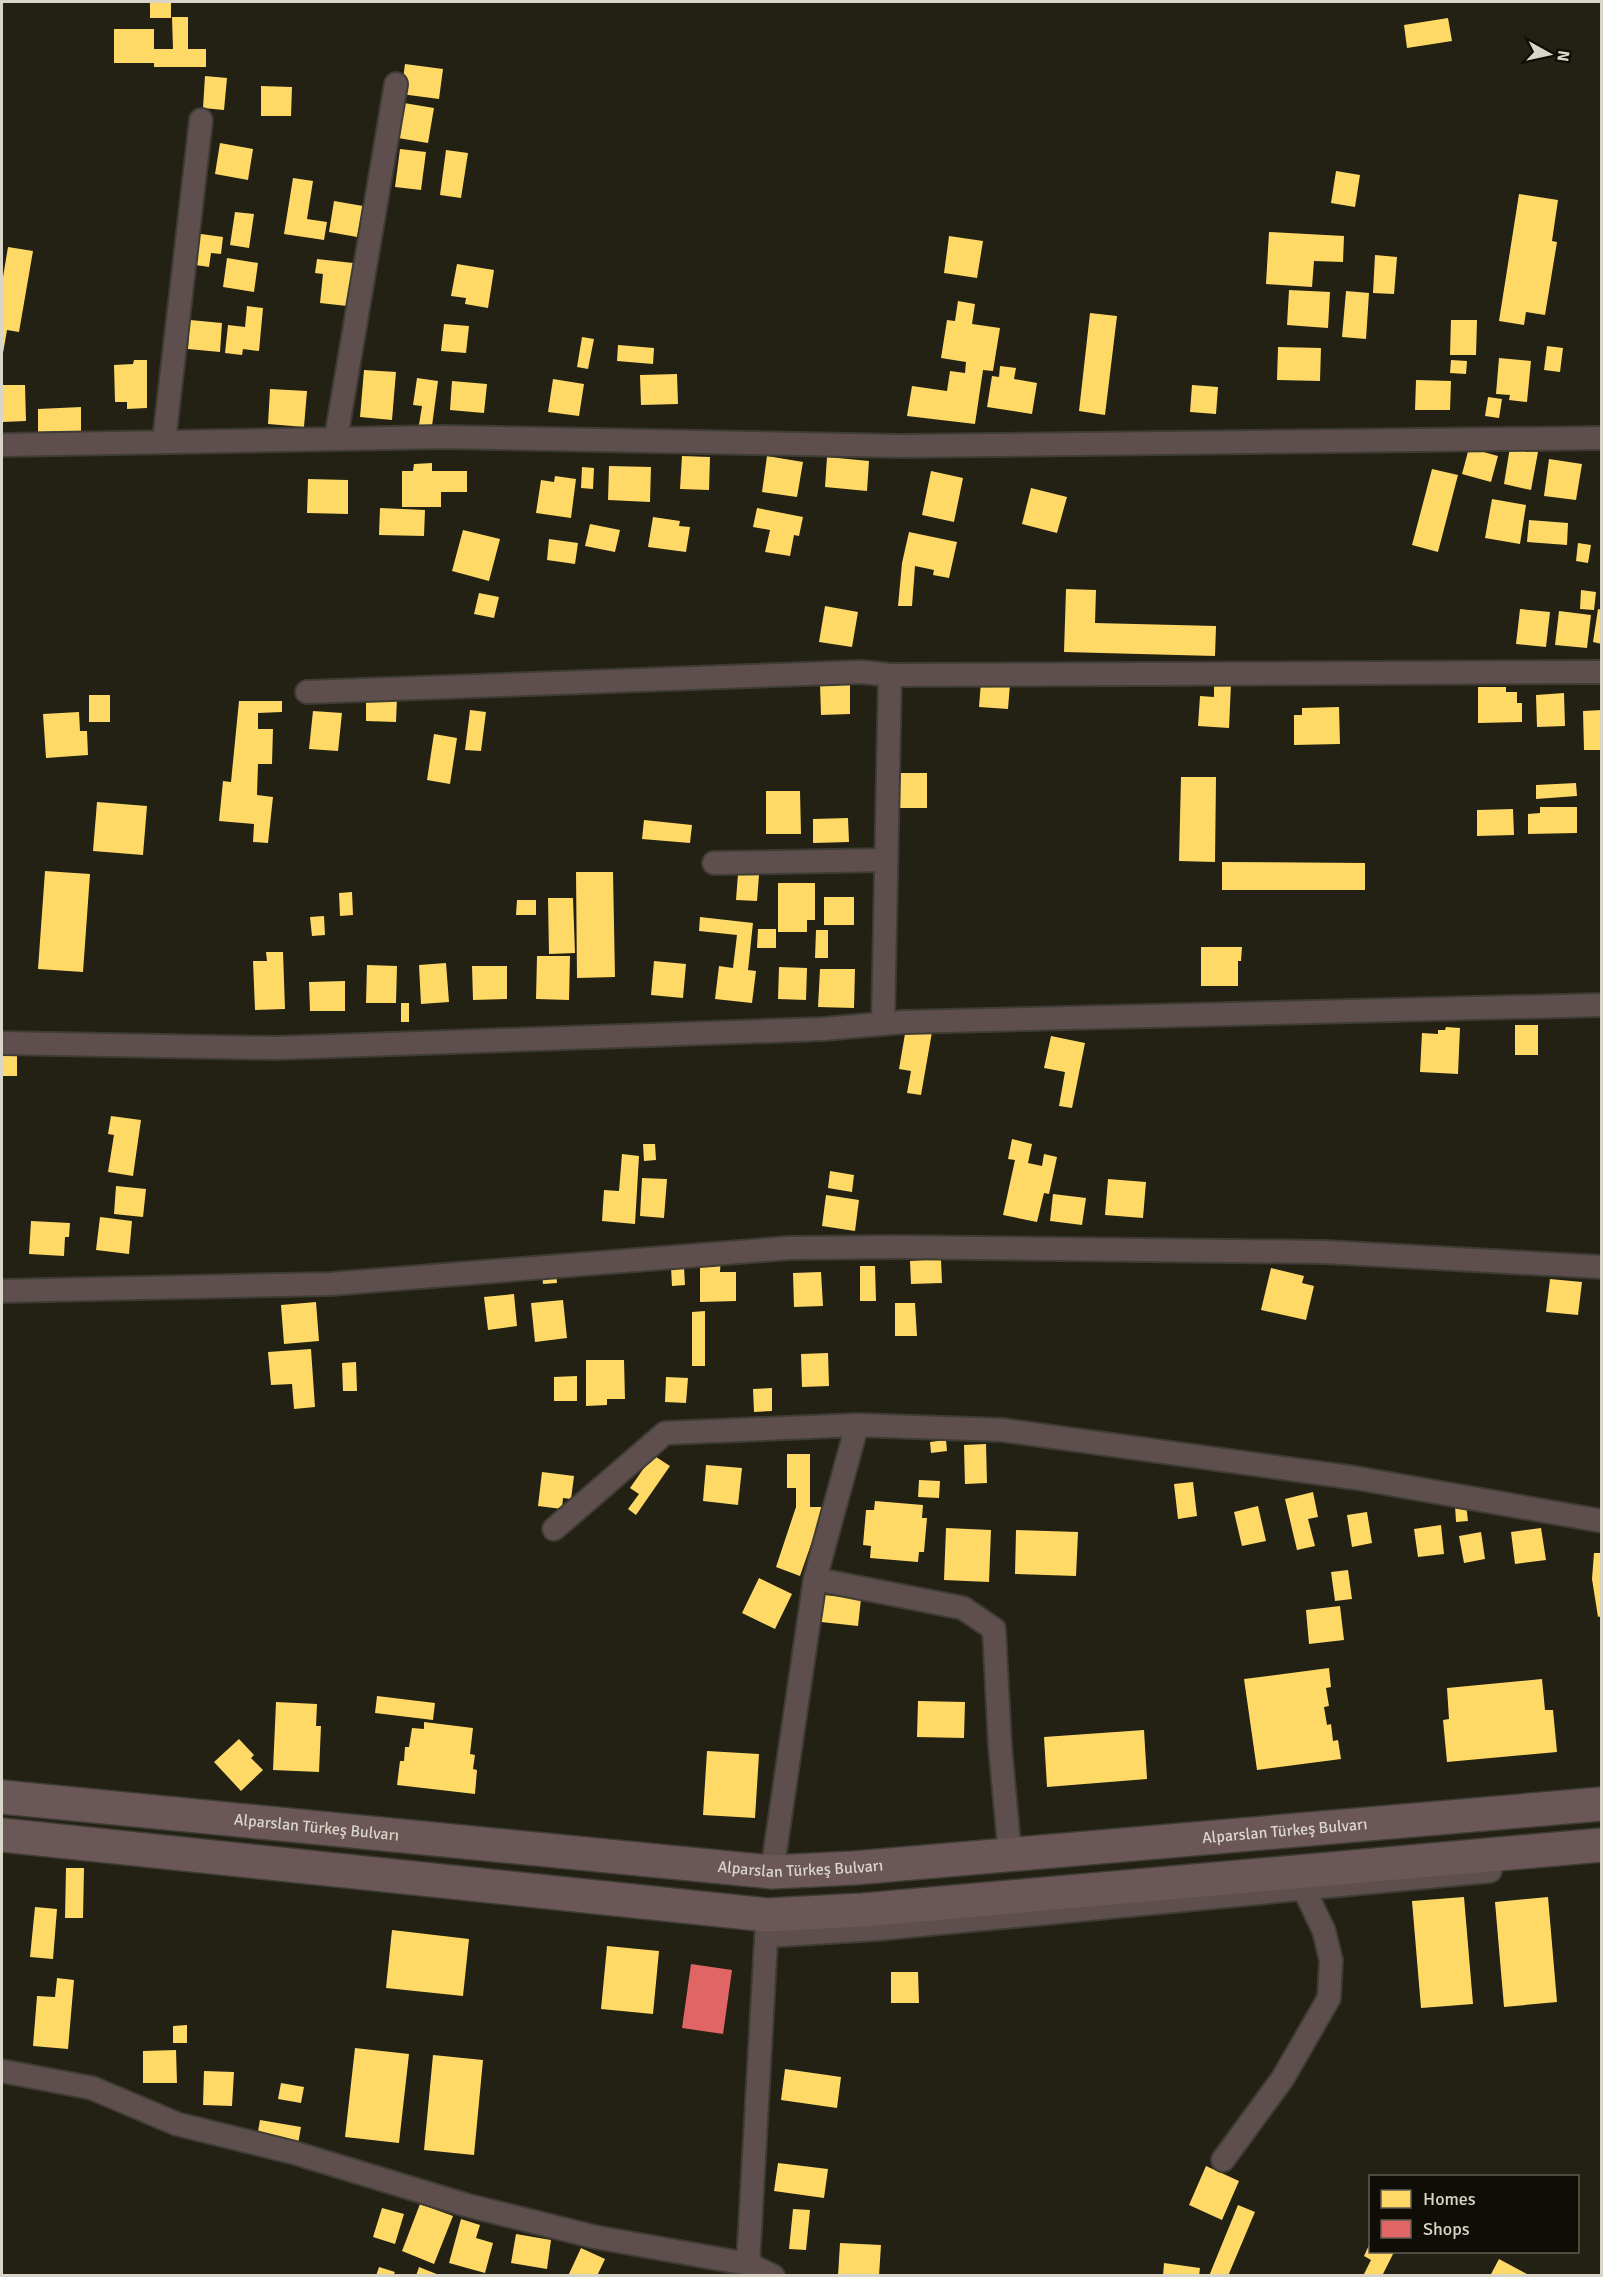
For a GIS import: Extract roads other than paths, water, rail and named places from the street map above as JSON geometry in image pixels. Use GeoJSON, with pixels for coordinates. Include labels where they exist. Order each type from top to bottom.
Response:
{"type":"FeatureCollection","features":[{"type":"Feature","properties":{"kind":"main road","name":"Alparslan Türkeş Bulvarı"},"geometry":{"type":"LineString","coordinates":[[2,1797],[772,1872],[1011,1855],[1602,1804]]}},
{"type":"Feature","properties":{"kind":"main road"},"geometry":{"type":"LineString","coordinates":[[2,1835],[766,1925],[863,1910],[1295,1881],[1602,1845]]}},
{"type":"Feature","properties":{"kind":"street"},"geometry":{"type":"LineString","coordinates":[[336,438],[396,84]]}},
{"type":"Feature","properties":{"kind":"street"},"geometry":{"type":"LineString","coordinates":[[164,441],[201,120]]}},
{"type":"Feature","properties":{"kind":"street"},"geometry":{"type":"LineString","coordinates":[[2,445],[444,437],[901,446],[1602,438]]}},
{"type":"Feature","properties":{"kind":"street"},"geometry":{"type":"LineString","coordinates":[[307,692],[862,672],[890,675],[1602,672]]}},
{"type":"Feature","properties":{"kind":"street"},"geometry":{"type":"LineString","coordinates":[[883,1024],[890,675]]}},
{"type":"Feature","properties":{"kind":"street"},"geometry":{"type":"LineString","coordinates":[[714,863],[886,860]]}},
{"type":"Feature","properties":{"kind":"street"},"geometry":{"type":"LineString","coordinates":[[2,1043],[276,1048],[823,1029],[883,1024],[1602,1005]]}},
{"type":"Feature","properties":{"kind":"street"},"geometry":{"type":"LineString","coordinates":[[2,1292],[330,1284],[789,1248],[1325,1252],[1602,1267]]}},
{"type":"Feature","properties":{"kind":"street"},"geometry":{"type":"LineString","coordinates":[[554,1529],[665,1433],[858,1425],[1014,1432],[1356,1478],[1602,1521]]}},
{"type":"Feature","properties":{"kind":"street"},"geometry":{"type":"LineString","coordinates":[[772,1872],[815,1579],[858,1425]]}},
{"type":"Feature","properties":{"kind":"street"},"geometry":{"type":"LineString","coordinates":[[815,1579],[963,1608],[994,1629],[1000,1746],[1011,1855]]}},
{"type":"Feature","properties":{"kind":"street"},"geometry":{"type":"LineString","coordinates":[[1222,2160],[1283,2078],[1329,1998],[1331,1960],[1324,1931],[1295,1881],[1602,1861]]}},
{"type":"Feature","properties":{"kind":"street"},"geometry":{"type":"LineString","coordinates":[[748,2264],[766,1925]]}},
{"type":"Feature","properties":{"kind":"street"},"geometry":{"type":"LineString","coordinates":[[2,2071],[92,2088],[177,2124],[295,2153],[466,2205],[595,2237],[748,2264],[773,2276]]}}]}
